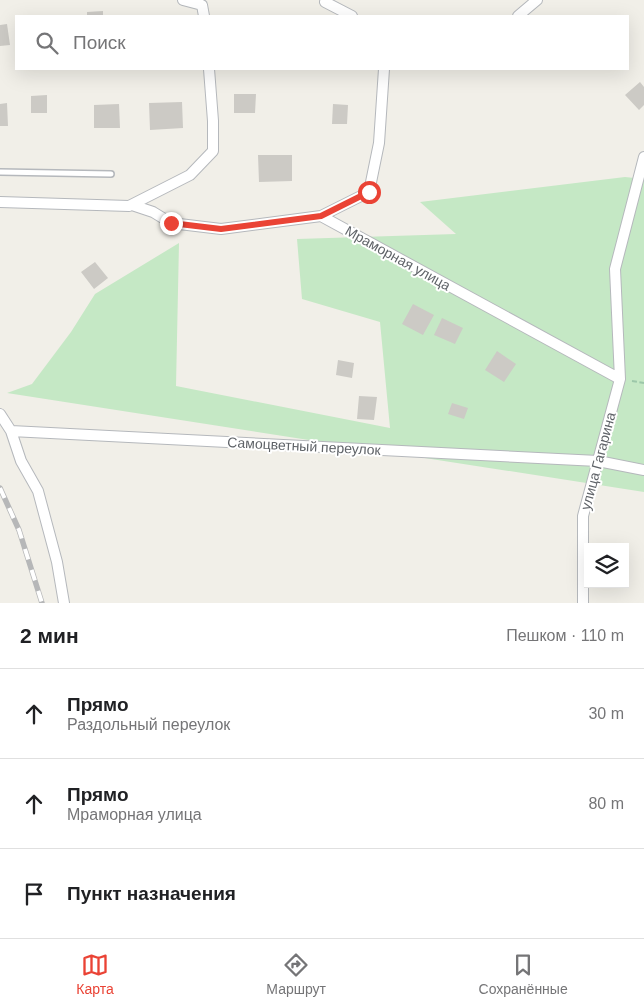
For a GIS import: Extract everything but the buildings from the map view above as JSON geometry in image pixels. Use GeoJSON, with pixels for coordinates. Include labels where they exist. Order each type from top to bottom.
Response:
{"type":"FeatureCollection","features":[{"type":"Feature","properties":{"kind":"street"},"geometry":{"type":"LineString","coordinates":[[183,0],[202,4],[204,15]]}},
{"type":"Feature","properties":{"kind":"street"},"geometry":{"type":"LineString","coordinates":[[519,15],[537,0]]}},
{"type":"Feature","properties":{"kind":"street"},"geometry":{"type":"LineString","coordinates":[[325,2],[350,15]]}},
{"type":"Feature","properties":{"kind":"street"},"geometry":{"type":"LineString","coordinates":[[0,202],[129,206],[190,175],[213,151],[214,121],[209,70]]}},
{"type":"Feature","properties":{"kind":"street"},"geometry":{"type":"LineString","coordinates":[[132,205],[153,212],[171,223],[221,229],[321,216],[369,192],[379,143],[384,70]]}},
{"type":"Feature","properties":{"kind":"street","name":"улица Гагарина"},"geometry":{"type":"LineString","coordinates":[[584,603],[582,516],[620,379],[615,269],[643,162]]}},
{"type":"Feature","properties":{"kind":"street","name":"Мраморная улица"},"geometry":{"type":"LineString","coordinates":[[321,216],[620,379]]}},
{"type":"Feature","properties":{"kind":"street"},"geometry":{"type":"LineString","coordinates":[[0,414],[11,431],[21,461],[38,490],[57,562],[64,603]]}},
{"type":"Feature","properties":{"kind":"street","name":"Самоцветный переулок"},"geometry":{"type":"LineString","coordinates":[[11,431],[598,461],[644,470]]}},
{"type":"Feature","properties":{"kind":"lane"},"geometry":{"type":"LineString","coordinates":[[0,172],[111,174]]}},
{"type":"Feature","properties":{"kind":"green space"},"geometry":{"type":"Polygon","coordinates":[[[625,177],[644,179],[644,492],[7,393],[32,384],[71,332],[95,294],[179,243],[176,386],[390,428],[380,322],[302,299],[297,239],[456,234],[420,202],[625,177]]]}},
{"type":"Feature","properties":{"kind":"railway"},"geometry":{"type":"LineString","coordinates":[[0,488],[19,530],[42,603]]}},
{"type":"Feature","properties":{"kind":"route"},"geometry":{"type":"LineString","coordinates":[[171,223],[221,229],[321,216],[369,192]]}}]}
